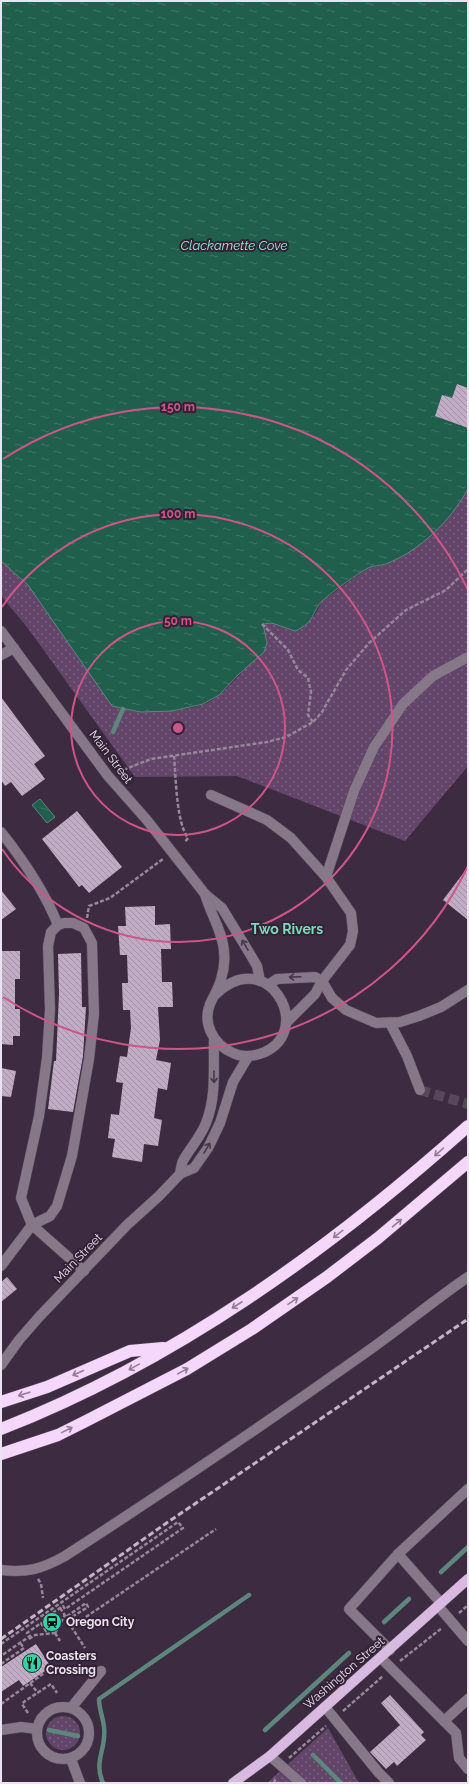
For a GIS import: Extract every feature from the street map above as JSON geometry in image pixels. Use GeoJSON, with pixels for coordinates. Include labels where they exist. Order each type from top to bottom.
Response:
{"type":"FeatureCollection","features":[{"type":"Feature","properties":{"kind":"highway"},"geometry":{"type":"LineString","coordinates":[[1,1429],[40,1414],[110,1381],[168,1348],[288,1272],[368,1210],[468,1126]]}},
{"type":"Feature","properties":{"kind":"highway"},"geometry":{"type":"LineString","coordinates":[[1,1454],[58,1435],[187,1369],[252,1329],[327,1277],[378,1238],[468,1162]]}},
{"type":"Feature","properties":{"kind":"highway"},"geometry":{"type":"LineString","coordinates":[[1,1402],[47,1387],[130,1351],[168,1348]]}},
{"type":"Feature","properties":{"kind":"main road","name":"Washington Street"},"geometry":{"type":"LineString","coordinates":[[233,1783],[270,1756],[382,1658],[468,1579]]}},
{"type":"Feature","properties":{"kind":"street","name":"Main Street"},"geometry":{"type":"LineString","coordinates":[[1,631],[108,776],[146,819],[205,894],[222,908],[235,926],[257,966],[264,983],[276,992],[282,1001],[286,1012],[286,1023]]}},
{"type":"Feature","properties":{"kind":"street"},"geometry":{"type":"LineString","coordinates":[[1,655],[14,648]]}},
{"type":"Feature","properties":{"kind":"street"},"geometry":{"type":"LineString","coordinates":[[326,877],[354,791],[374,747],[403,704],[433,676],[468,657]]}},
{"type":"Feature","properties":{"kind":"street"},"geometry":{"type":"LineString","coordinates":[[211,795],[267,820],[291,838],[326,877],[351,913],[353,932],[350,945],[322,981],[315,994],[286,1023],[280,1038],[268,1050],[259,1055],[248,1056],[234,1054],[222,1048],[214,1038]]}},
{"type":"Feature","properties":{"kind":"street"},"geometry":{"type":"LineString","coordinates":[[1,832],[26,864],[51,908],[58,925]]}},
{"type":"Feature","properties":{"kind":"street","name":"Main Street"},"geometry":{"type":"LineString","coordinates":[[180,1174],[183,1160],[196,1143],[206,1122],[213,1100],[214,1038],[209,1027],[208,1016],[210,1004],[216,994],[222,978],[224,950],[221,936],[210,911],[205,894]]}},
{"type":"Feature","properties":{"kind":"street"},"geometry":{"type":"LineString","coordinates":[[1,1266],[32,1225],[50,1216],[57,1206],[72,1156],[89,1059],[94,1014],[92,943],[84,928],[73,923],[58,925],[51,932],[48,946],[50,1010],[47,1058],[38,1116],[20,1198],[32,1225],[84,1271]]}},
{"type":"Feature","properties":{"kind":"street"},"geometry":{"type":"LineString","coordinates":[[216,994],[225,985],[236,980],[248,978],[264,983],[290,977],[315,977],[322,981],[332,998],[346,1010],[376,1023],[390,1023],[400,1022],[441,1007],[468,990]]}},
{"type":"Feature","properties":{"kind":"street"},"geometry":{"type":"LineString","coordinates":[[390,1023],[407,1056],[420,1090]]}},
{"type":"Feature","properties":{"kind":"street","name":"Main Street"},"geometry":{"type":"LineString","coordinates":[[1,1365],[38,1316],[84,1271],[127,1225],[159,1196],[180,1174],[194,1168],[208,1148],[220,1123],[233,1082],[248,1056]]}},
{"type":"Feature","properties":{"kind":"street"},"geometry":{"type":"LineString","coordinates":[[1,1570],[33,1570],[49,1565],[65,1556],[118,1522],[315,1388],[397,1331],[447,1291],[468,1277]]}},
{"type":"Feature","properties":{"kind":"street"},"geometry":{"type":"LineString","coordinates":[[390,1650],[350,1609],[398,1554],[468,1489]]}},
{"type":"Feature","properties":{"kind":"street"},"geometry":{"type":"LineString","coordinates":[[398,1554],[468,1641]]}},
{"type":"Feature","properties":{"kind":"street"},"geometry":{"type":"LineString","coordinates":[[382,1658],[456,1733],[459,1758],[468,1769]]}},
{"type":"Feature","properties":{"kind":"street"},"geometry":{"type":"LineString","coordinates":[[71,1708],[101,1671]]}},
{"type":"Feature","properties":{"kind":"street"},"geometry":{"type":"LineString","coordinates":[[444,1721],[468,1699]]}},
{"type":"Feature","properties":{"kind":"street"},"geometry":{"type":"LineString","coordinates":[[62,1707],[71,1708],[80,1712],[86,1720],[90,1728],[90,1738],[83,1751],[71,1759],[62,1760],[53,1758],[46,1753],[38,1742],[37,1729],[40,1720],[46,1713],[53,1709],[62,1707]]}},
{"type":"Feature","properties":{"kind":"street"},"geometry":{"type":"LineString","coordinates":[[325,1707],[379,1773],[389,1783]]}},
{"type":"Feature","properties":{"kind":"street"},"geometry":{"type":"LineString","coordinates":[[1,1730],[21,1727],[37,1729]]}},
{"type":"Feature","properties":{"kind":"street"},"geometry":{"type":"LineString","coordinates":[[270,1756],[301,1783]]}},
{"type":"Feature","properties":{"kind":"street"},"geometry":{"type":"LineString","coordinates":[[71,1759],[80,1783]]}},
{"type":"Feature","properties":{"kind":"path"},"geometry":{"type":"LineString","coordinates":[[108,776],[151,759],[286,737],[313,722],[322,712],[346,670],[370,643],[406,610],[446,590],[468,569]]}},
{"type":"Feature","properties":{"kind":"path"},"geometry":{"type":"LineString","coordinates":[[262,624],[288,650],[298,670],[308,678],[311,692],[308,715],[313,722]]}},
{"type":"Feature","properties":{"kind":"path"},"geometry":{"type":"LineString","coordinates":[[174,756],[180,815],[184,833],[188,838],[185,842]]}},
{"type":"Feature","properties":{"kind":"path"},"geometry":{"type":"LineString","coordinates":[[84,928],[89,906],[110,898],[163,859]]}},
{"type":"Feature","properties":{"kind":"path"},"geometry":{"type":"LineString","coordinates":[[1,1644],[178,1522],[183,1528],[65,1609],[63,1606],[54,1612],[60,1621],[46,1631],[41,1623],[27,1633],[30,1636],[1,1656]]}},
{"type":"Feature","properties":{"kind":"path"},"geometry":{"type":"LineString","coordinates":[[71,1627],[216,1529]]}},
{"type":"Feature","properties":{"kind":"path"},"geometry":{"type":"LineString","coordinates":[[33,1570],[41,1584],[44,1598]]}},
{"type":"Feature","properties":{"kind":"path"},"geometry":{"type":"LineString","coordinates":[[65,1615],[66,1617],[86,1604],[88,1607],[67,1620],[85,1648]]}},
{"type":"Feature","properties":{"kind":"path"},"geometry":{"type":"LineString","coordinates":[[392,1668],[468,1605]]}},
{"type":"Feature","properties":{"kind":"path"},"geometry":{"type":"LineString","coordinates":[[60,1608],[65,1615]]}},
{"type":"Feature","properties":{"kind":"path"},"geometry":{"type":"LineString","coordinates":[[55,1633],[65,1615]]}},
{"type":"Feature","properties":{"kind":"path"},"geometry":{"type":"LineString","coordinates":[[55,1633],[60,1641]]}},
{"type":"Feature","properties":{"kind":"path"},"geometry":{"type":"LineString","coordinates":[[1,1664],[24,1648],[20,1644],[34,1634],[55,1633]]}},
{"type":"Feature","properties":{"kind":"path"},"geometry":{"type":"LineString","coordinates":[[1,1704],[54,1666]]}},
{"type":"Feature","properties":{"kind":"path"},"geometry":{"type":"LineString","coordinates":[[30,1683],[38,1693]]}},
{"type":"Feature","properties":{"kind":"path"},"geometry":{"type":"LineString","coordinates":[[28,1713],[22,1704],[51,1684],[57,1693]]}},
{"type":"Feature","properties":{"kind":"shaded area"},"geometry":{"type":"Polygon","coordinates":[[[468,489],[468,766],[405,841],[237,776],[135,777],[27,627],[1,596],[1,561],[28,585],[141,712],[194,707],[202,705],[219,695],[237,678],[267,643],[262,624],[272,623],[295,631],[314,616],[322,601],[369,567],[385,565],[457,507],[468,489]]]}},
{"type":"Feature","properties":{"kind":"shaded area"},"geometry":{"type":"Polygon","coordinates":[[[60,1716],[66,1716],[70,1717],[77,1723],[80,1733],[79,1740],[73,1747],[66,1750],[60,1750],[56,1749],[49,1743],[46,1736],[46,1730],[47,1726],[53,1719],[60,1716]]]}},
{"type":"Feature","properties":{"kind":"shaded area"},"geometry":{"type":"Polygon","coordinates":[[[328,1728],[359,1783],[267,1783],[328,1728]]]}},
{"type":"Feature","properties":{"kind":"water","name":"Clackamette Cove"},"geometry":{"type":"Polygon","coordinates":[[[1,1],[468,1],[468,489],[453,512],[423,543],[386,564],[370,567],[332,592],[319,604],[310,620],[302,628],[295,631],[272,623],[263,624],[267,643],[264,652],[239,674],[219,695],[203,704],[172,711],[141,712],[112,706],[28,585],[1,561],[1,1]]]}},
{"type":"Feature","properties":{"kind":"water"},"geometry":{"type":"Polygon","coordinates":[[[40,799],[55,817],[47,823],[32,805],[40,799]]]}},
{"type":"Feature","properties":{"kind":"building"},"geometry":{"type":"Polygon","coordinates":[[[457,384],[468,388],[468,428],[435,416],[442,395],[452,398],[457,384]]]}},
{"type":"Feature","properties":{"kind":"building"},"geometry":{"type":"Polygon","coordinates":[[[1,697],[45,756],[34,764],[45,779],[22,796],[11,782],[5,786],[1,780],[1,697]]]}},
{"type":"Feature","properties":{"kind":"building"},"geometry":{"type":"Polygon","coordinates":[[[77,811],[122,867],[89,893],[82,885],[79,887],[42,839],[77,811]]]}},
{"type":"Feature","properties":{"kind":"building"},"geometry":{"type":"Polygon","coordinates":[[[468,867],[468,920],[443,900],[468,867]]]}},
{"type":"Feature","properties":{"kind":"building"},"geometry":{"type":"Polygon","coordinates":[[[1,890],[16,909],[1,920],[1,890]]]}},
{"type":"Feature","properties":{"kind":"building"},"geometry":{"type":"Polygon","coordinates":[[[155,906],[155,925],[170,924],[171,949],[161,949],[162,982],[172,982],[173,1007],[158,1007],[160,1040],[156,1060],[171,1063],[167,1090],[158,1088],[154,1118],[162,1120],[158,1146],[144,1144],[142,1162],[112,1157],[115,1139],[108,1138],[111,1114],[119,1115],[123,1083],[116,1082],[120,1056],[127,1057],[131,1028],[130,1010],[123,1010],[122,983],[128,983],[127,955],[120,955],[118,926],[126,926],[125,907],[155,906]]]}},
{"type":"Feature","properties":{"kind":"building"},"geometry":{"type":"Polygon","coordinates":[[[1,951],[20,951],[20,979],[15,979],[15,1009],[20,1009],[20,1036],[13,1036],[13,1045],[1,1044],[1,951]]]}},
{"type":"Feature","properties":{"kind":"building"},"geometry":{"type":"Polygon","coordinates":[[[81,953],[82,1007],[86,1007],[83,1056],[73,1112],[48,1109],[54,1061],[56,1061],[59,994],[58,954],[81,953]]]}},
{"type":"Feature","properties":{"kind":"building"},"geometry":{"type":"Polygon","coordinates":[[[1,1068],[16,1071],[11,1097],[1,1096],[1,1068]]]}},
{"type":"Feature","properties":{"kind":"building"},"geometry":{"type":"Polygon","coordinates":[[[7,1277],[17,1289],[1,1302],[1,1282],[7,1277]]]}},
{"type":"Feature","properties":{"kind":"building"},"geometry":{"type":"Polygon","coordinates":[[[36,1644],[51,1667],[23,1686],[19,1680],[1,1692],[1,1667],[36,1644]]]}},
{"type":"Feature","properties":{"kind":"building"},"geometry":{"type":"Polygon","coordinates":[[[390,1695],[424,1732],[421,1735],[426,1740],[397,1766],[394,1762],[386,1769],[370,1752],[400,1725],[381,1703],[390,1695]]]}},
{"type":"Feature","properties":{"kind":"waterway"},"geometry":{"type":"LineString","coordinates":[[113,732],[123,709]]}},
{"type":"Feature","properties":{"kind":"waterway"},"geometry":{"type":"LineString","coordinates":[[441,1572],[468,1547]]}},
{"type":"Feature","properties":{"kind":"waterway"},"geometry":{"type":"LineString","coordinates":[[103,1783],[99,1768],[104,1742],[103,1723],[99,1699],[249,1595]]}},
{"type":"Feature","properties":{"kind":"waterway"},"geometry":{"type":"LineString","coordinates":[[384,1622],[409,1599]]}},
{"type":"Feature","properties":{"kind":"waterway"},"geometry":{"type":"LineString","coordinates":[[265,1730],[349,1653]]}},
{"type":"Feature","properties":{"kind":"waterway"},"geometry":{"type":"LineString","coordinates":[[49,1730],[78,1736]]}},
{"type":"Feature","properties":{"kind":"waterway"},"geometry":{"type":"LineString","coordinates":[[313,1755],[341,1783]]}},
{"type":"Feature","properties":{"kind":"tunnel"},"geometry":{"type":"LineString","coordinates":[[420,1090],[468,1104]]}},
{"type":"Feature","properties":{"kind":"railway"},"geometry":{"type":"LineString","coordinates":[[1,1639],[168,1522],[468,1319]]}},
{"type":"Feature","properties":{"kind":"place","name":"Oregon City"},"geometry":{"type":"Point","coordinates":[52,1622]}},
{"type":"Feature","properties":{"kind":"place","name":"Coasters Crossing"},"geometry":{"type":"Point","coordinates":[32,1663]}},
{"type":"Feature","properties":{"kind":"district","name":"Two Rivers"},"geometry":{"type":"Point","coordinates":[287,929]}}]}
